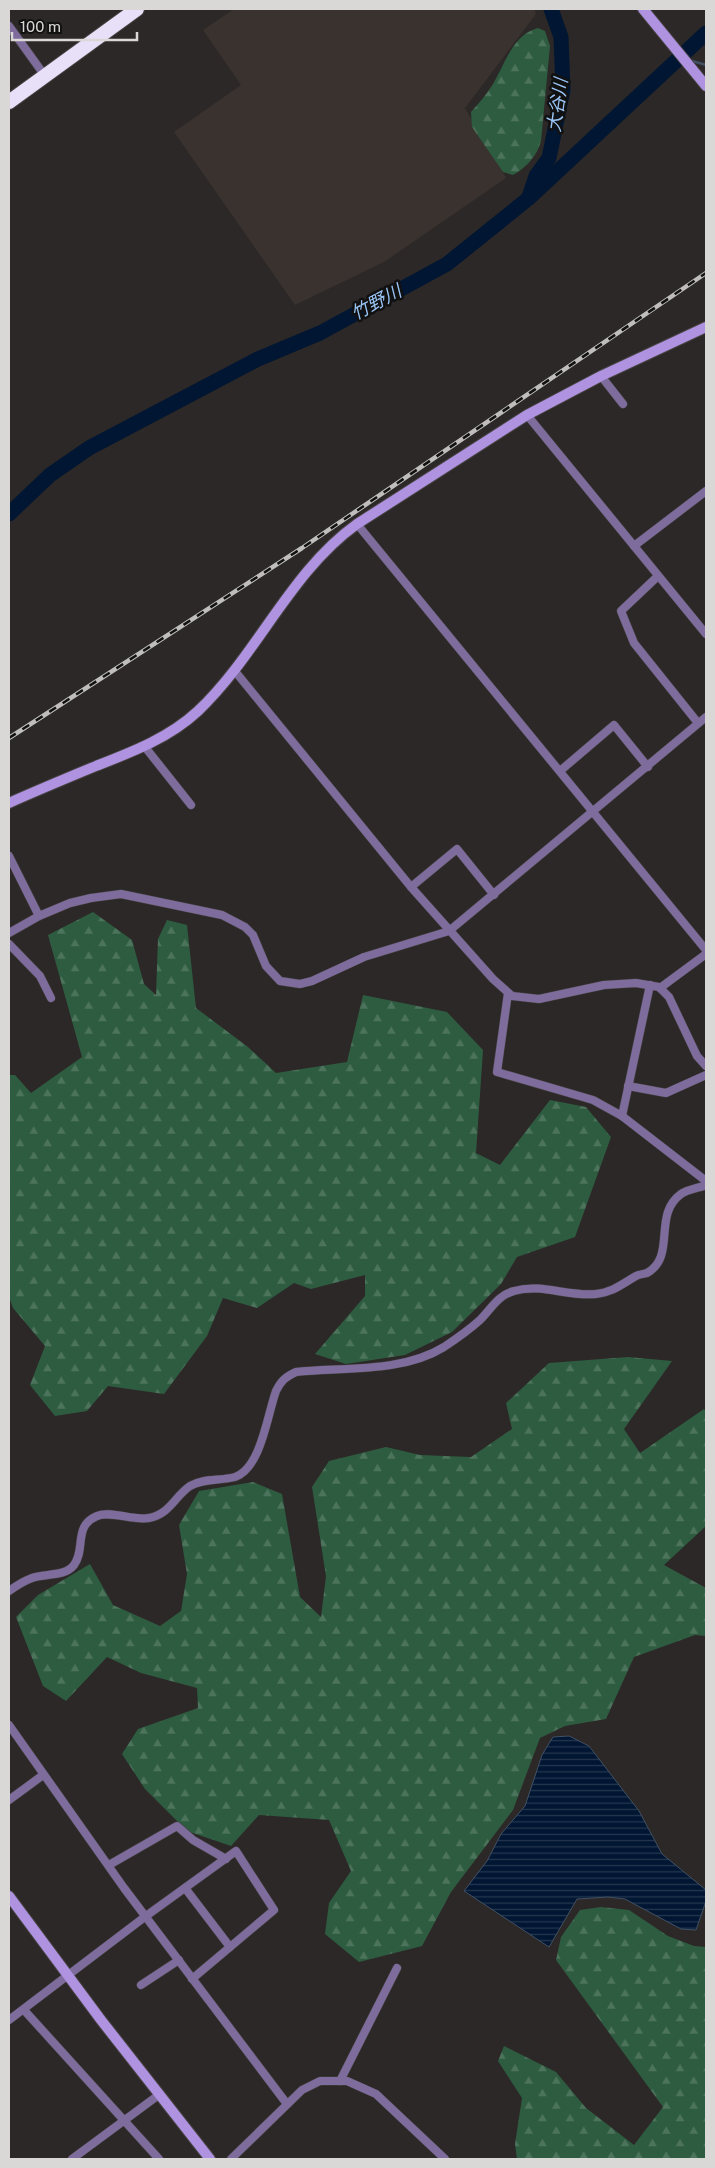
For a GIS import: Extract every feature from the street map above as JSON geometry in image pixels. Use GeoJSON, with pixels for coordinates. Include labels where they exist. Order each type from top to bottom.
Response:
{"type":"FeatureCollection","features":[{"type":"Feature","properties":{"kind":"highway"},"geometry":{"type":"LineString","coordinates":[[9,102],[137,9]]}},
{"type":"Feature","properties":{"kind":"street"},"geometry":{"type":"LineString","coordinates":[[643,9],[706,86]]}},
{"type":"Feature","properties":{"kind":"street"},"geometry":{"type":"LineString","coordinates":[[9,26],[45,76]]}},
{"type":"Feature","properties":{"kind":"street"},"geometry":{"type":"LineString","coordinates":[[9,803],[145,747],[198,712],[234,670],[317,558],[338,538],[357,524],[527,414],[601,376],[706,327]]}},
{"type":"Feature","properties":{"kind":"street"},"geometry":{"type":"LineString","coordinates":[[601,376],[623,404]]}},
{"type":"Feature","properties":{"kind":"street"},"geometry":{"type":"LineString","coordinates":[[527,414],[706,634]]}},
{"type":"Feature","properties":{"kind":"street"},"geometry":{"type":"LineString","coordinates":[[634,546],[706,491]]}},
{"type":"Feature","properties":{"kind":"street"},"geometry":{"type":"LineString","coordinates":[[357,524],[706,950]]}},
{"type":"Feature","properties":{"kind":"street"},"geometry":{"type":"LineString","coordinates":[[658,576],[621,611],[634,643],[698,723]]}},
{"type":"Feature","properties":{"kind":"street"},"geometry":{"type":"LineString","coordinates":[[234,670],[411,887],[449,931],[508,993],[512,996],[538,999],[604,985],[650,984],[660,988],[669,996],[697,1056],[706,1066]]}},
{"type":"Feature","properties":{"kind":"street"},"geometry":{"type":"LineString","coordinates":[[9,933],[39,916],[91,898],[121,894],[222,914],[245,927],[253,935],[266,966],[273,975],[280,981],[300,984],[330,974],[364,957],[449,931],[706,717]]}},
{"type":"Feature","properties":{"kind":"street"},"geometry":{"type":"LineString","coordinates":[[560,771],[614,725],[648,767]]}},
{"type":"Feature","properties":{"kind":"street"},"geometry":{"type":"LineString","coordinates":[[145,747],[191,805]]}},
{"type":"Feature","properties":{"kind":"street"},"geometry":{"type":"LineString","coordinates":[[411,887],[457,849],[494,895]]}},
{"type":"Feature","properties":{"kind":"street"},"geometry":{"type":"LineString","coordinates":[[9,856],[39,916]]}},
{"type":"Feature","properties":{"kind":"street"},"geometry":{"type":"LineString","coordinates":[[9,944],[40,976],[51,998]]}},
{"type":"Feature","properties":{"kind":"street"},"geometry":{"type":"LineString","coordinates":[[660,988],[706,954]]}},
{"type":"Feature","properties":{"kind":"street"},"geometry":{"type":"LineString","coordinates":[[622,1116],[650,984]]}},
{"type":"Feature","properties":{"kind":"street"},"geometry":{"type":"LineString","coordinates":[[508,993],[497,1072],[593,1100],[622,1116],[706,1181]]}},
{"type":"Feature","properties":{"kind":"street"},"geometry":{"type":"LineString","coordinates":[[628,1086],[666,1094],[706,1075]]}},
{"type":"Feature","properties":{"kind":"street"},"geometry":{"type":"LineString","coordinates":[[9,1591],[33,1577],[62,1573],[74,1566],[79,1554],[79,1541],[84,1528],[98,1515],[134,1519],[156,1516],[172,1506],[188,1488],[195,1484],[231,1478],[247,1470],[257,1452],[280,1382],[286,1376],[296,1372],[403,1362],[425,1356],[462,1334],[480,1320],[498,1298],[511,1291],[528,1287],[594,1294],[619,1288],[638,1275],[647,1272],[655,1265],[663,1251],[666,1236],[664,1220],[669,1205],[683,1193],[706,1185]]}},
{"type":"Feature","properties":{"kind":"street"},"geometry":{"type":"LineString","coordinates":[[9,1725],[43,1775],[192,1979],[287,2104]]}},
{"type":"Feature","properties":{"kind":"street"},"geometry":{"type":"LineString","coordinates":[[9,1800],[43,1775]]}},
{"type":"Feature","properties":{"kind":"street"},"geometry":{"type":"LineString","coordinates":[[109,1865],[177,1826],[193,1840],[226,1859]]}},
{"type":"Feature","properties":{"kind":"street"},"geometry":{"type":"LineString","coordinates":[[9,2020],[146,1916],[236,1851],[274,1910],[192,1979]]}},
{"type":"Feature","properties":{"kind":"street"},"geometry":{"type":"LineString","coordinates":[[185,1888],[230,1947]]}},
{"type":"Feature","properties":{"kind":"street"},"geometry":{"type":"LineString","coordinates":[[9,1896],[69,1975],[100,2020],[210,2159]]}},
{"type":"Feature","properties":{"kind":"street"},"geometry":{"type":"LineString","coordinates":[[141,1986],[179,1960]]}},
{"type":"Feature","properties":{"kind":"street"},"geometry":{"type":"LineString","coordinates":[[340,2080],[396,1968]]}},
{"type":"Feature","properties":{"kind":"street"},"geometry":{"type":"LineString","coordinates":[[24,2010],[159,2159]]}},
{"type":"Feature","properties":{"kind":"street"},"geometry":{"type":"LineString","coordinates":[[231,2159],[302,2090],[320,2081],[340,2080],[367,2088],[376,2094],[445,2159]]}},
{"type":"Feature","properties":{"kind":"street"},"geometry":{"type":"LineString","coordinates":[[72,2159],[160,2094]]}},
{"type":"Feature","properties":{"kind":"shaded area"},"geometry":{"type":"Polygon","coordinates":[[[234,9],[534,9],[536,14],[465,108],[506,178],[384,262],[295,305],[174,132],[241,85],[203,30],[234,9]]]}},
{"type":"Feature","properties":{"kind":"green space"},"geometry":{"type":"Polygon","coordinates":[[[538,28],[545,31],[550,46],[541,141],[537,152],[530,161],[513,175],[503,172],[472,127],[471,112],[491,88],[516,43],[529,31],[538,28]]]}},
{"type":"Feature","properties":{"kind":"green space"},"geometry":{"type":"Polygon","coordinates":[[[93,912],[132,940],[144,984],[156,995],[158,939],[167,920],[187,925],[196,1008],[248,1047],[276,1073],[347,1062],[363,995],[447,1012],[483,1050],[476,1153],[500,1165],[550,1100],[586,1107],[611,1137],[575,1237],[517,1257],[501,1284],[452,1332],[405,1355],[346,1364],[315,1354],[365,1296],[365,1275],[311,1289],[294,1283],[257,1308],[223,1298],[207,1336],[164,1394],[108,1386],[87,1411],[55,1416],[30,1385],[45,1346],[13,1308],[9,1297],[9,1075],[15,1075],[31,1093],[82,1057],[48,935],[93,912]]]}},
{"type":"Feature","properties":{"kind":"green space"},"geometry":{"type":"Polygon","coordinates":[[[628,1357],[672,1361],[624,1429],[640,1453],[704,1409],[706,1412],[706,1526],[664,1565],[706,1588],[706,1636],[695,1635],[634,1657],[606,1719],[565,1726],[540,1738],[513,1810],[451,1892],[422,1946],[359,1962],[325,1934],[329,1903],[351,1871],[329,1820],[259,1815],[231,1846],[187,1831],[145,1789],[122,1754],[138,1729],[198,1708],[197,1688],[141,1673],[107,1657],[66,1701],[43,1686],[16,1617],[38,1595],[90,1564],[113,1605],[160,1626],[181,1611],[187,1574],[179,1525],[199,1491],[253,1482],[282,1494],[300,1597],[321,1617],[326,1576],[312,1487],[329,1461],[386,1447],[420,1455],[471,1457],[512,1429],[506,1403],[549,1363],[628,1357]]]}},
{"type":"Feature","properties":{"kind":"green space"},"geometry":{"type":"Polygon","coordinates":[[[601,1907],[629,1910],[668,1936],[694,1946],[706,1947],[706,2159],[517,2159],[515,2144],[522,2098],[498,2061],[504,2046],[556,2072],[586,2108],[634,2145],[663,2107],[556,1960],[561,1937],[580,1910],[601,1907]]]}},
{"type":"Feature","properties":{"kind":"water"},"geometry":{"type":"Polygon","coordinates":[[[569,1736],[589,1746],[639,1811],[662,1854],[706,1890],[706,1901],[696,1930],[681,1929],[625,1899],[608,1897],[577,1899],[549,1947],[464,1891],[487,1861],[501,1834],[525,1806],[542,1755],[553,1737],[569,1736]]]}},
{"type":"Feature","properties":{"kind":"waterway","name":"大谷川"},"geometry":{"type":"LineString","coordinates":[[529,197],[536,176],[549,158],[563,90],[561,37],[551,9]]}},
{"type":"Feature","properties":{"kind":"waterway","name":"竹野川"},"geometry":{"type":"LineString","coordinates":[[9,514],[50,475],[89,448],[258,359],[320,333],[447,264],[529,198],[706,33]]}},
{"type":"Feature","properties":{"kind":"waterway"},"geometry":{"type":"LineString","coordinates":[[689,60],[706,65]]}},
{"type":"Feature","properties":{"kind":"railway"},"geometry":{"type":"LineString","coordinates":[[9,738],[302,548],[706,273]]}}]}
